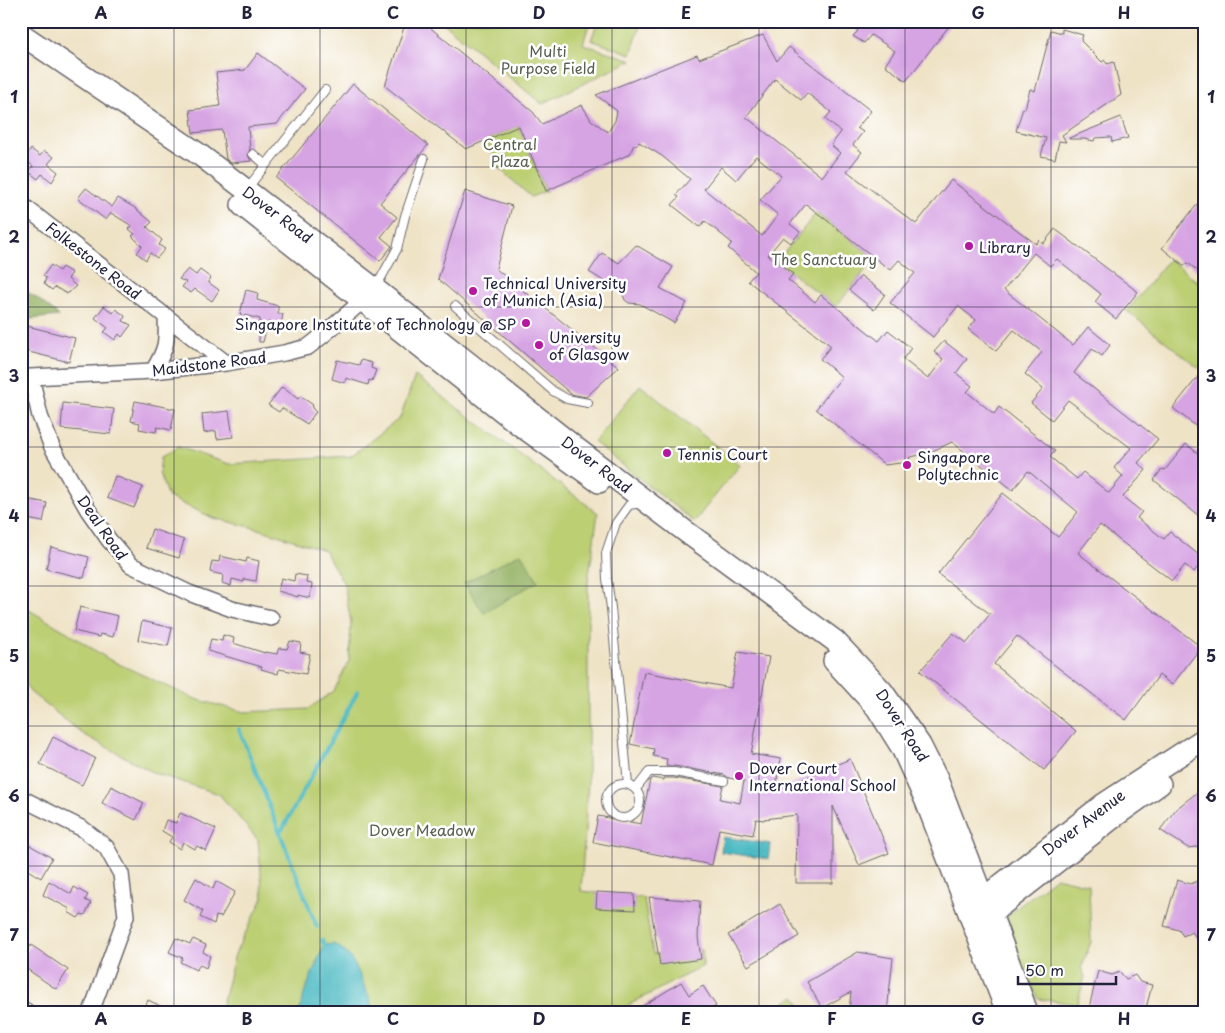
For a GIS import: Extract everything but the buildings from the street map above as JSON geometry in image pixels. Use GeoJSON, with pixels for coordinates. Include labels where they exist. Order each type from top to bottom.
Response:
{"type":"FeatureCollection","features":[{"type":"Feature","properties":{"kind":"street","name":"Dover Road"},"geometry":{"type":"LineString","coordinates":[[21,34],[192,150],[242,196],[369,295],[520,425],[638,503],[732,569],[829,645],[882,691],[920,745],[936,779],[979,913],[1003,1006]]}},
{"type":"Feature","properties":{"kind":"street","name":"Dover Road"},"geometry":{"type":"LineString","coordinates":[[21,49],[182,160],[242,196]]}},
{"type":"Feature","properties":{"kind":"street","name":"Folkestone Road"},"geometry":{"type":"LineString","coordinates":[[21,204],[226,362]]}},
{"type":"Feature","properties":{"kind":"street","name":"Maidstone Road"},"geometry":{"type":"LineString","coordinates":[[26,378],[153,371],[284,353],[308,347],[369,295]]}},
{"type":"Feature","properties":{"kind":"street"},"geometry":{"type":"LineString","coordinates":[[153,371],[164,353],[166,344],[166,316]]}},
{"type":"Feature","properties":{"kind":"street","name":"Deal Road"},"geometry":{"type":"LineString","coordinates":[[26,378],[52,446],[88,510],[129,564],[189,593],[232,609],[271,618]]}},
{"type":"Feature","properties":{"kind":"street","name":"Dover Road"},"geometry":{"type":"LineString","coordinates":[[638,503],[662,526],[829,645]]}},
{"type":"Feature","properties":{"kind":"street","name":"Dover Avenue"},"geometry":{"type":"LineString","coordinates":[[979,913],[1104,804],[1204,739]]}},
{"type":"Feature","properties":{"kind":"street","name":"Dover Avenue"},"geometry":{"type":"LineString","coordinates":[[979,913],[1204,754]]}},
{"type":"Feature","properties":{"kind":"street"},"geometry":{"type":"LineString","coordinates":[[21,798],[83,829],[106,848],[121,874],[126,916],[91,1012]]}},
{"type":"Feature","properties":{"kind":"street","name":"Dover Road"},"geometry":{"type":"LineString","coordinates":[[979,913],[1027,1012]]}},
{"type":"Feature","properties":{"kind":"street"},"geometry":{"type":"LineString","coordinates":[[21,1008],[28,1012]]}},
{"type":"Feature","properties":{"kind":"lane"},"geometry":{"type":"LineString","coordinates":[[242,196],[325,90]]}},
{"type":"Feature","properties":{"kind":"lane"},"geometry":{"type":"LineString","coordinates":[[252,154],[266,165]]}},
{"type":"Feature","properties":{"kind":"lane"},"geometry":{"type":"LineString","coordinates":[[369,295],[397,249],[405,216],[424,159]]}},
{"type":"Feature","properties":{"kind":"lane"},"geometry":{"type":"LineString","coordinates":[[455,306],[554,391],[567,400],[588,403]]}},
{"type":"Feature","properties":{"kind":"lane"},"geometry":{"type":"LineString","coordinates":[[628,784],[606,553],[616,523],[638,503]]}},
{"type":"Feature","properties":{"kind":"lane"},"geometry":{"type":"LineString","coordinates":[[636,789],[650,772],[674,772],[724,781]]}},
{"type":"Feature","properties":{"kind":"lane"},"geometry":{"type":"LineString","coordinates":[[619,784],[628,784],[636,789],[640,797],[639,806],[635,813],[626,818],[618,817],[610,812],[606,804],[606,796],[611,788],[619,784]]}},
{"type":"Feature","properties":{"kind":"green space","name":"Multi Purpose Field"},"geometry":{"type":"Polygon","coordinates":[[[441,21],[590,21],[583,44],[632,60],[542,104],[441,21]]]}},
{"type":"Feature","properties":{"kind":"green space"},"geometry":{"type":"Polygon","coordinates":[[[598,21],[642,21],[631,54],[591,40],[598,21]]]}},
{"type":"Feature","properties":{"kind":"green space","name":"Central Plaza"},"geometry":{"type":"Polygon","coordinates":[[[518,126],[546,191],[531,197],[499,168],[486,140],[518,126]]]}},
{"type":"Feature","properties":{"kind":"green space","name":"The Sanctuary"},"geometry":{"type":"Polygon","coordinates":[[[816,213],[875,258],[836,307],[777,262],[816,213]]]}},
{"type":"Feature","properties":{"kind":"green space"},"geometry":{"type":"Polygon","coordinates":[[[1169,259],[1204,287],[1204,362],[1199,368],[1127,311],[1169,259]]]}},
{"type":"Feature","properties":{"kind":"green space"},"geometry":{"type":"Polygon","coordinates":[[[21,288],[38,299],[59,316],[21,320],[21,288]]]}},
{"type":"Feature","properties":{"kind":"green space","name":"Dover Meadow"},"geometry":{"type":"Polygon","coordinates":[[[415,376],[598,513],[588,582],[588,783],[581,891],[644,898],[653,954],[702,950],[703,966],[615,1012],[220,1012],[235,954],[263,898],[258,840],[219,794],[154,773],[83,734],[30,692],[21,677],[21,616],[29,610],[108,659],[195,699],[244,712],[308,709],[334,691],[349,661],[351,623],[344,584],[324,550],[259,529],[213,518],[168,497],[159,473],[161,457],[178,447],[229,464],[351,456],[400,418],[415,376]]]}},
{"type":"Feature","properties":{"kind":"green space","name":"Tennis Court"},"geometry":{"type":"Polygon","coordinates":[[[640,385],[740,465],[694,522],[594,442],[640,385]]]}},
{"type":"Feature","properties":{"kind":"green space"},"geometry":{"type":"Polygon","coordinates":[[[521,553],[538,581],[484,613],[464,583],[521,553]]]}},
{"type":"Feature","properties":{"kind":"green space"},"geometry":{"type":"Polygon","coordinates":[[[1056,877],[1089,885],[1091,942],[1081,968],[1085,977],[1077,1004],[1038,999],[1002,920],[1056,877]]]}},
{"type":"Feature","properties":{"kind":"green space"},"geometry":{"type":"Polygon","coordinates":[[[795,996],[805,1012],[770,1012],[795,996]]]}},
{"type":"Feature","properties":{"kind":"water"},"geometry":{"type":"Polygon","coordinates":[[[723,837],[770,844],[768,859],[721,852],[723,837]]]}},
{"type":"Feature","properties":{"kind":"water"},"geometry":{"type":"Polygon","coordinates":[[[334,944],[350,957],[370,998],[371,1006],[380,1012],[299,1012],[305,991],[324,945],[334,944]]]}},
{"type":"Feature","properties":{"kind":"waterway"},"geometry":{"type":"LineString","coordinates":[[282,830],[358,691]]}},
{"type":"Feature","properties":{"kind":"waterway"},"geometry":{"type":"LineString","coordinates":[[239,729],[317,927]]}},
{"type":"Feature","properties":{"kind":"waterway"},"geometry":{"type":"LineString","coordinates":[[322,940],[324,945]]}},
{"type":"Feature","properties":{"kind":"waterway"},"geometry":{"type":"LineString","coordinates":[[221,1010],[226,1012]]}},
{"type":"Feature","properties":{"kind":"place","name":"Library"},"geometry":{"type":"Point","coordinates":[969,246]}},
{"type":"Feature","properties":{"kind":"place","name":"Technical University of Munich (Asia)"},"geometry":{"type":"Point","coordinates":[473,291]}},
{"type":"Feature","properties":{"kind":"place","name":"Singapore Institute of Technology @ SP"},"geometry":{"type":"Point","coordinates":[526,323]}},
{"type":"Feature","properties":{"kind":"place","name":"University of Glasgow"},"geometry":{"type":"Point","coordinates":[539,345]}},
{"type":"Feature","properties":{"kind":"place","name":"Tennis Court"},"geometry":{"type":"Point","coordinates":[667,453]}},
{"type":"Feature","properties":{"kind":"place","name":"Singapore Polytechnic"},"geometry":{"type":"Point","coordinates":[907,465]}},
{"type":"Feature","properties":{"kind":"place","name":"Dover Court International School"},"geometry":{"type":"Point","coordinates":[739,776]}}]}
